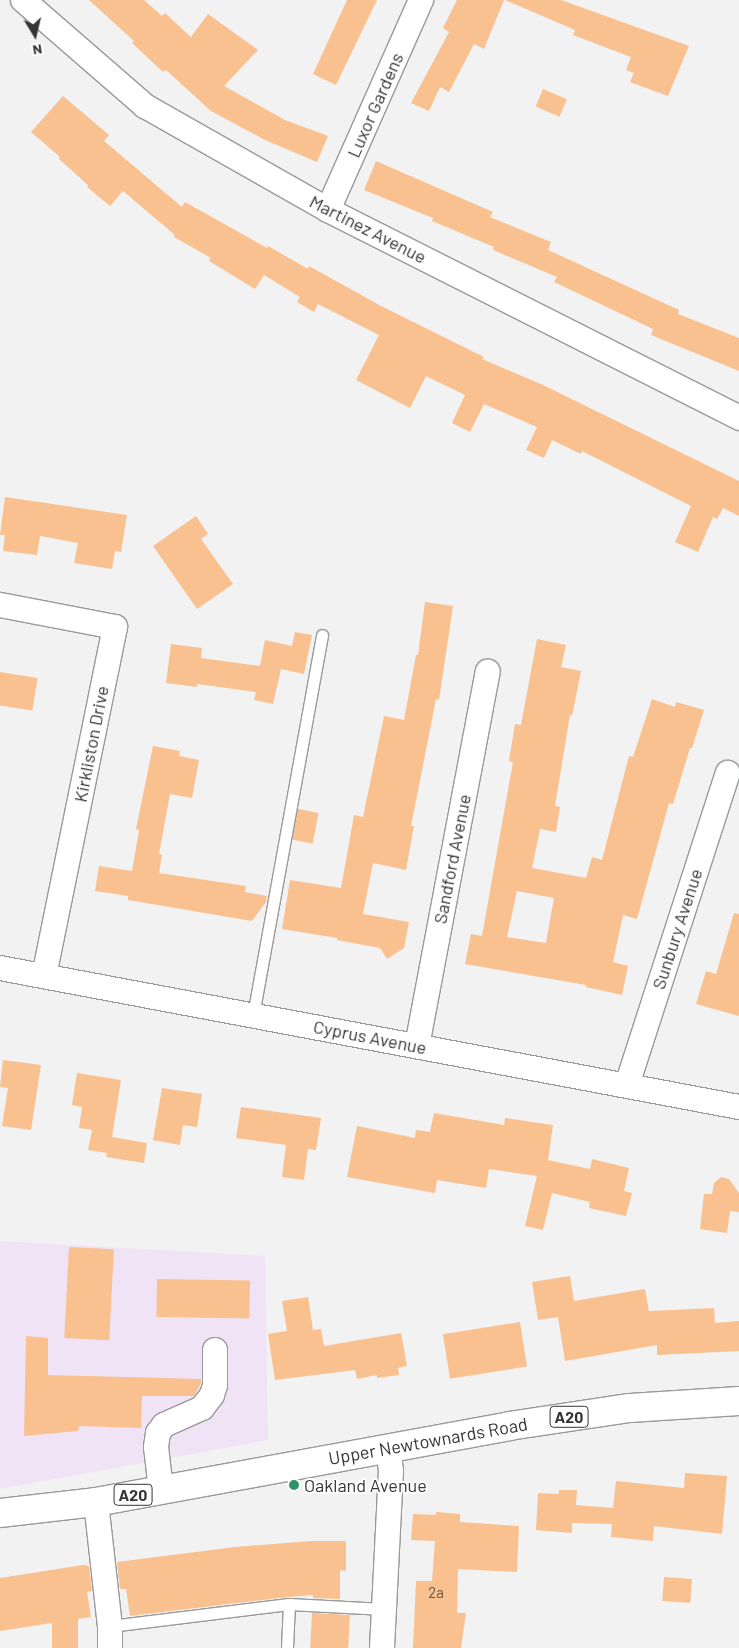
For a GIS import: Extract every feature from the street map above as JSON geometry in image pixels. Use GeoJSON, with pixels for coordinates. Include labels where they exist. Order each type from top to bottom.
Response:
{"type":"FeatureCollection","features":[{"type":"Feature","properties":{"kind":"main road","name":"Upper Newtownards Road"},"geometry":{"type":"LineString","coordinates":[[0,1513],[96,1502],[509,1426],[630,1408],[739,1401]]}},
{"type":"Feature","properties":{"kind":"street","name":"Martinez Avenue"},"geometry":{"type":"LineString","coordinates":[[23,0],[145,106],[328,210],[739,418]]}},
{"type":"Feature","properties":{"kind":"street","name":"Luxor Gardens"},"geometry":{"type":"LineString","coordinates":[[328,210],[421,0]]}},
{"type":"Feature","properties":{"kind":"street","name":"Kirkliston Drive"},"geometry":{"type":"LineString","coordinates":[[0,605],[115,627],[44,976]]}},
{"type":"Feature","properties":{"kind":"street","name":"Sandford Avenue"},"geometry":{"type":"LineString","coordinates":[[417,1046],[488,672]]}},
{"type":"Feature","properties":{"kind":"street","name":"Sunbury Avenue"},"geometry":{"type":"LineString","coordinates":[[627,1085],[728,773]]}},
{"type":"Feature","properties":{"kind":"street","name":"Cyprus Avenue"},"geometry":{"type":"LineString","coordinates":[[0,968],[739,1107]]}},
{"type":"Feature","properties":{"kind":"street"},"geometry":{"type":"LineString","coordinates":[[160,1490],[156,1446],[158,1433],[164,1425],[202,1408],[212,1395],[215,1385],[214,1350]]}},
{"type":"Feature","properties":{"kind":"street"},"geometry":{"type":"LineString","coordinates":[[382,1648],[391,1471],[388,1448]]}},
{"type":"Feature","properties":{"kind":"street"},"geometry":{"type":"LineString","coordinates":[[96,1502],[110,1637]]}},
{"type":"Feature","properties":{"kind":"lane"},"geometry":{"type":"LineString","coordinates":[[253,1015],[322,635]]}},
{"type":"Feature","properties":{"kind":"lane"},"geometry":{"type":"LineString","coordinates":[[110,1637],[289,1604],[384,1609]]}},
{"type":"Feature","properties":{"kind":"lane"},"geometry":{"type":"LineString","coordinates":[[287,1648],[289,1604]]}},
{"type":"Feature","properties":{"kind":"shaded area"},"geometry":{"type":"Polygon","coordinates":[[[0,1241],[265,1256],[268,1440],[0,1489],[0,1241]]]}},
{"type":"Feature","properties":{"kind":"building"},"geometry":{"type":"Polygon","coordinates":[[[89,0],[144,0],[162,16],[165,13],[191,37],[208,14],[258,50],[224,86],[285,120],[328,136],[317,162],[265,140],[211,111],[166,70],[163,72],[132,43],[134,41],[89,0]]]}},
{"type":"Feature","properties":{"kind":"building"},"geometry":{"type":"Polygon","coordinates":[[[347,0],[377,0],[336,85],[313,74],[347,0]]]}},
{"type":"Feature","properties":{"kind":"building"},"geometry":{"type":"Polygon","coordinates":[[[457,0],[504,0],[484,49],[474,44],[449,92],[440,87],[429,111],[411,103],[449,32],[443,28],[457,0]]]}},
{"type":"Feature","properties":{"kind":"building"},"geometry":{"type":"Polygon","coordinates":[[[505,0],[561,0],[689,46],[668,96],[630,82],[634,73],[626,70],[631,57],[573,35],[575,30],[505,0]]]}},
{"type":"Feature","properties":{"kind":"building"},"geometry":{"type":"Polygon","coordinates":[[[543,89],[567,99],[560,117],[536,106],[543,89]]]}},
{"type":"Feature","properties":{"kind":"building"},"geometry":{"type":"Polygon","coordinates":[[[63,96],[109,135],[104,141],[182,207],[185,202],[267,248],[268,246],[308,269],[309,266],[381,306],[484,357],[482,359],[543,385],[739,481],[739,516],[723,508],[717,519],[713,517],[698,552],[675,542],[691,506],[582,451],[581,454],[552,440],[544,458],[526,450],[537,427],[484,404],[470,432],[452,423],[465,395],[426,376],[410,408],[356,380],[379,335],[318,304],[314,312],[297,302],[300,297],[264,275],[255,289],[209,261],[211,258],[174,237],[175,235],[123,191],[110,206],[87,187],[88,185],[59,159],[60,157],[31,132],[63,96]]]}},
{"type":"Feature","properties":{"kind":"building"},"geometry":{"type":"Polygon","coordinates":[[[376,161],[493,212],[490,217],[551,242],[548,250],[679,310],[678,314],[739,338],[739,371],[651,335],[653,329],[554,282],[557,277],[493,250],[494,247],[432,221],[433,218],[364,190],[376,161]]]}},
{"type":"Feature","properties":{"kind":"building"},"geometry":{"type":"Polygon","coordinates":[[[5,497],[127,515],[121,552],[115,551],[112,569],[74,563],[78,543],[40,536],[37,555],[3,551],[5,535],[0,535],[5,497]]]}},
{"type":"Feature","properties":{"kind":"building"},"geometry":{"type":"Polygon","coordinates":[[[196,516],[208,534],[201,539],[233,584],[197,609],[153,546],[196,516]]]}},
{"type":"Feature","properties":{"kind":"building"},"geometry":{"type":"Polygon","coordinates":[[[425,602],[453,606],[439,700],[436,699],[411,826],[414,826],[406,870],[373,863],[363,914],[409,922],[404,948],[387,959],[380,948],[337,940],[337,938],[282,929],[290,880],[341,888],[354,815],[363,817],[384,716],[404,720],[416,655],[418,655],[425,602]]]}},
{"type":"Feature","properties":{"kind":"building"},"geometry":{"type":"Polygon","coordinates":[[[295,632],[312,635],[304,674],[281,669],[273,704],[254,700],[256,692],[197,684],[197,687],[166,683],[171,644],[202,648],[201,658],[260,666],[265,640],[292,646],[295,632]]]}},
{"type":"Feature","properties":{"kind":"building"},"geometry":{"type":"Polygon","coordinates":[[[537,639],[566,645],[561,667],[581,671],[572,716],[570,715],[555,806],[560,807],[556,832],[540,829],[532,868],[586,878],[592,857],[602,860],[629,756],[633,757],[652,699],[675,707],[676,702],[704,710],[673,804],[669,803],[637,919],[623,915],[613,962],[628,966],[622,995],[586,987],[586,985],[465,964],[471,934],[482,936],[513,762],[509,761],[515,724],[521,725],[537,639]],[[517,891],[507,937],[546,943],[554,898],[517,891]]]}},
{"type":"Feature","properties":{"kind":"building"},"geometry":{"type":"Polygon","coordinates":[[[0,672],[38,678],[32,711],[0,705],[0,672]]]}},
{"type":"Feature","properties":{"kind":"building"},"geometry":{"type":"Polygon","coordinates":[[[153,746],[180,751],[179,756],[199,760],[192,798],[170,794],[159,854],[162,855],[159,873],[246,886],[245,892],[267,896],[266,902],[252,921],[128,900],[128,896],[95,891],[99,866],[132,871],[139,830],[136,829],[153,746]]]}},
{"type":"Feature","properties":{"kind":"building"},"geometry":{"type":"Polygon","coordinates":[[[298,809],[319,813],[313,843],[292,839],[298,809]]]}},
{"type":"Feature","properties":{"kind":"building"},"geometry":{"type":"Polygon","coordinates":[[[734,913],[739,914],[739,1016],[696,1004],[706,971],[716,974],[734,913]]]}},
{"type":"Feature","properties":{"kind":"building"},"geometry":{"type":"Polygon","coordinates":[[[3,1060],[41,1065],[31,1130],[2,1126],[8,1088],[0,1087],[3,1060]]]}},
{"type":"Feature","properties":{"kind":"building"},"geometry":{"type":"Polygon","coordinates":[[[77,1073],[121,1080],[112,1137],[147,1143],[144,1163],[106,1157],[107,1153],[88,1150],[92,1130],[79,1128],[82,1107],[72,1105],[77,1073]]]}},
{"type":"Feature","properties":{"kind":"building"},"geometry":{"type":"Polygon","coordinates":[[[162,1088],[202,1094],[197,1127],[183,1125],[180,1145],[153,1140],[162,1088]]]}},
{"type":"Feature","properties":{"kind":"building"},"geometry":{"type":"Polygon","coordinates":[[[241,1107],[321,1118],[316,1150],[308,1149],[304,1180],[282,1177],[286,1145],[236,1138],[241,1107]]]}},
{"type":"Feature","properties":{"kind":"building"},"geometry":{"type":"Polygon","coordinates":[[[434,1113],[504,1125],[505,1118],[553,1125],[548,1160],[590,1169],[592,1159],[629,1168],[624,1191],[632,1193],[626,1216],[589,1208],[590,1202],[552,1193],[543,1230],[525,1226],[537,1176],[489,1169],[486,1188],[437,1180],[435,1193],[347,1177],[357,1126],[415,1138],[416,1130],[430,1132],[434,1113]]]}},
{"type":"Feature","properties":{"kind":"building"},"geometry":{"type":"Polygon","coordinates":[[[721,1177],[729,1179],[739,1193],[739,1212],[730,1211],[727,1233],[700,1229],[704,1194],[712,1194],[714,1183],[721,1177]]]}},
{"type":"Feature","properties":{"kind":"building"},"geometry":{"type":"Polygon","coordinates":[[[69,1247],[114,1249],[109,1340],[64,1338],[69,1247]]]}},
{"type":"Feature","properties":{"kind":"building"},"geometry":{"type":"Polygon","coordinates":[[[570,1276],[574,1301],[645,1289],[649,1311],[714,1308],[715,1323],[739,1321],[739,1351],[657,1355],[657,1345],[565,1361],[558,1317],[538,1320],[532,1282],[570,1276]]]}},
{"type":"Feature","properties":{"kind":"building"},"geometry":{"type":"Polygon","coordinates":[[[157,1279],[250,1281],[249,1319],[156,1317],[157,1279]]]}},
{"type":"Feature","properties":{"kind":"building"},"geometry":{"type":"Polygon","coordinates":[[[308,1297],[313,1330],[321,1329],[324,1346],[401,1333],[407,1366],[398,1368],[399,1375],[377,1378],[377,1375],[357,1379],[355,1370],[275,1380],[268,1334],[287,1331],[282,1301],[308,1297]]]}},
{"type":"Feature","properties":{"kind":"building"},"geometry":{"type":"Polygon","coordinates":[[[520,1322],[527,1366],[450,1379],[443,1334],[520,1322]]]}},
{"type":"Feature","properties":{"kind":"building"},"geometry":{"type":"Polygon","coordinates":[[[26,1336],[48,1338],[48,1375],[201,1379],[201,1383],[194,1396],[142,1396],[141,1428],[79,1426],[78,1431],[24,1436],[26,1336]]]}},
{"type":"Feature","properties":{"kind":"building"},"geometry":{"type":"Polygon","coordinates":[[[685,1473],[727,1476],[722,1534],[654,1526],[653,1541],[611,1537],[612,1524],[572,1523],[572,1533],[536,1530],[538,1493],[559,1494],[559,1490],[577,1490],[576,1505],[613,1508],[616,1481],[684,1488],[685,1473]]]}},
{"type":"Feature","properties":{"kind":"building"},"geometry":{"type":"Polygon","coordinates":[[[436,1512],[460,1514],[460,1522],[519,1526],[517,1572],[458,1569],[457,1613],[466,1613],[461,1648],[413,1648],[416,1581],[432,1581],[435,1541],[411,1540],[413,1514],[436,1515],[436,1512]]]}},
{"type":"Feature","properties":{"kind":"building"},"geometry":{"type":"Polygon","coordinates":[[[311,1541],[346,1541],[346,1571],[340,1570],[340,1599],[313,1598],[313,1595],[288,1597],[130,1616],[126,1589],[120,1589],[117,1562],[235,1547],[311,1541]]]}},
{"type":"Feature","properties":{"kind":"building"},"geometry":{"type":"Polygon","coordinates":[[[83,1565],[89,1566],[92,1591],[87,1592],[91,1617],[78,1619],[78,1648],[52,1648],[52,1623],[0,1631],[0,1578],[83,1565]]]}},
{"type":"Feature","properties":{"kind":"building"},"geometry":{"type":"Polygon","coordinates":[[[664,1577],[692,1579],[690,1603],[662,1601],[664,1577]]]}},
{"type":"Feature","properties":{"kind":"building"},"geometry":{"type":"Polygon","coordinates":[[[312,1613],[350,1615],[348,1648],[310,1648],[312,1613]]]}},
{"type":"Feature","properties":{"kind":"place","name":"Oakland Avenue"},"geometry":{"type":"Point","coordinates":[294,1485]}}]}
